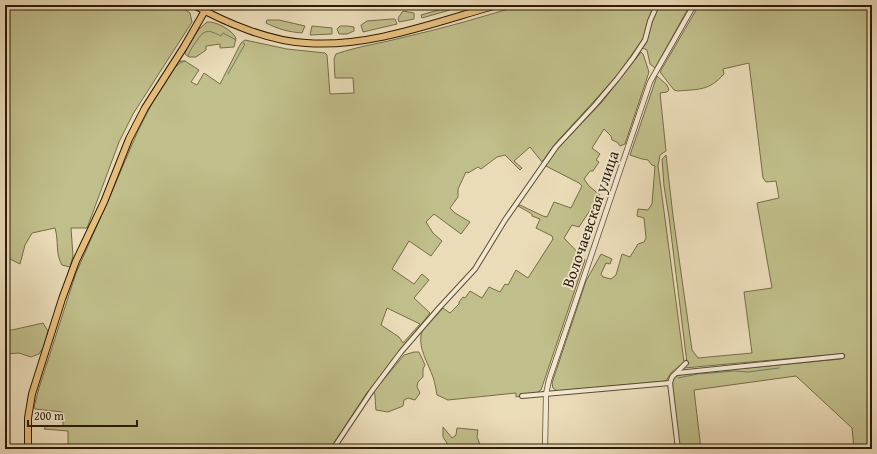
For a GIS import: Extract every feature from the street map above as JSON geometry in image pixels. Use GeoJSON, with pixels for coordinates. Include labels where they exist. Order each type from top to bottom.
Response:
{"type":"FeatureCollection","features":[{"type":"Feature","properties":{"kind":"main road"},"geometry":{"type":"LineString","coordinates":[[194,5],[205,8],[246,29],[280,40],[298,43],[323,44],[350,42],[394,34],[496,5]]}},
{"type":"Feature","properties":{"kind":"main road"},"geometry":{"type":"LineString","coordinates":[[28,449],[28,418],[32,394],[62,299],[76,261],[104,202],[145,108],[184,47],[205,8]]}},
{"type":"Feature","properties":{"kind":"street"},"geometry":{"type":"LineString","coordinates":[[333,449],[370,392],[401,352],[438,308],[476,269],[505,220],[556,147],[595,105],[633,58],[645,40],[650,21],[657,5]]}},
{"type":"Feature","properties":{"kind":"street","name":"Волочаевская улица"},"geometry":{"type":"LineString","coordinates":[[545,449],[546,394],[555,363],[650,83],[694,5]]}},
{"type":"Feature","properties":{"kind":"street"},"geometry":{"type":"LineString","coordinates":[[677,373],[842,356]]}},
{"type":"Feature","properties":{"kind":"street"},"geometry":{"type":"LineString","coordinates":[[678,449],[670,383],[671,378],[686,364]]}},
{"type":"Feature","properties":{"kind":"street"},"geometry":{"type":"LineString","coordinates":[[522,396],[670,383]]}},
{"type":"Feature","properties":{"kind":"shaded area"},"geometry":{"type":"Polygon","coordinates":[[[5,5],[179,5],[190,13],[192,22],[133,114],[119,142],[87,228],[71,228],[73,256],[70,267],[62,265],[60,261],[55,228],[32,233],[25,245],[20,264],[10,259],[5,262],[5,5]]]}},
{"type":"Feature","properties":{"kind":"shaded area"},"geometry":{"type":"Polygon","coordinates":[[[455,5],[467,5],[422,18],[421,15],[455,5]]]}},
{"type":"Feature","properties":{"kind":"shaded area"},"geometry":{"type":"Polygon","coordinates":[[[521,5],[690,5],[655,68],[650,64],[647,50],[638,46],[615,78],[554,145],[542,162],[530,147],[514,161],[522,168],[520,170],[505,155],[497,157],[481,169],[478,167],[468,173],[466,172],[458,189],[458,197],[450,208],[455,213],[470,222],[461,234],[434,214],[426,222],[433,233],[442,241],[431,256],[409,241],[392,269],[414,284],[422,274],[429,280],[414,298],[430,313],[366,394],[330,449],[68,449],[68,431],[44,429],[46,426],[63,426],[62,412],[35,409],[34,407],[76,273],[137,133],[153,101],[179,61],[185,61],[199,70],[191,82],[197,85],[204,73],[220,84],[241,43],[245,40],[287,49],[325,53],[327,55],[330,94],[354,93],[353,78],[335,78],[334,59],[336,54],[449,26],[521,5]],[[387,308],[381,325],[399,337],[403,343],[420,324],[387,308]]]}},
{"type":"Feature","properties":{"kind":"shaded area"},"geometry":{"type":"Polygon","coordinates":[[[699,5],[872,5],[872,449],[854,449],[852,428],[796,376],[694,390],[701,449],[679,449],[672,385],[674,378],[684,374],[841,359],[845,356],[844,354],[839,354],[684,368],[687,363],[664,186],[662,159],[666,155],[692,350],[698,358],[752,353],[744,292],[772,288],[757,203],[779,198],[776,181],[766,182],[763,178],[749,63],[723,69],[724,74],[719,80],[703,88],[692,90],[674,90],[660,72],[699,5]]]}},
{"type":"Feature","properties":{"kind":"shaded area"},"geometry":{"type":"Polygon","coordinates":[[[403,11],[414,13],[414,19],[399,22],[398,18],[403,11]]]}},
{"type":"Feature","properties":{"kind":"shaded area"},"geometry":{"type":"Polygon","coordinates":[[[395,19],[397,24],[363,32],[361,25],[367,21],[395,19]]]}},
{"type":"Feature","properties":{"kind":"shaded area"},"geometry":{"type":"Polygon","coordinates":[[[267,20],[279,20],[305,26],[302,33],[293,32],[279,29],[270,25],[266,23],[267,20]]]}},
{"type":"Feature","properties":{"kind":"shaded area"},"geometry":{"type":"Polygon","coordinates":[[[207,22],[219,25],[231,32],[236,38],[234,47],[220,48],[220,44],[206,46],[206,50],[196,57],[189,57],[185,54],[186,50],[199,29],[207,22]]]}},
{"type":"Feature","properties":{"kind":"shaded area"},"geometry":{"type":"Polygon","coordinates":[[[312,26],[332,28],[332,34],[310,35],[312,26]]]}},
{"type":"Feature","properties":{"kind":"shaded area"},"geometry":{"type":"Polygon","coordinates":[[[340,26],[354,27],[354,31],[347,34],[339,34],[337,29],[340,26]]]}},
{"type":"Feature","properties":{"kind":"shaded area"},"geometry":{"type":"Polygon","coordinates":[[[641,52],[649,72],[625,144],[620,146],[617,142],[612,140],[611,136],[604,129],[592,148],[600,154],[596,160],[599,162],[593,171],[590,171],[584,179],[589,186],[600,195],[579,227],[572,225],[564,238],[585,260],[541,390],[536,393],[516,397],[516,393],[448,400],[437,395],[433,377],[422,349],[422,331],[443,308],[450,313],[470,291],[482,298],[489,287],[500,292],[505,284],[508,285],[516,270],[528,278],[553,239],[552,236],[536,228],[540,219],[532,216],[532,214],[518,206],[520,205],[547,217],[554,202],[571,208],[582,186],[546,166],[546,164],[556,150],[602,102],[641,52]]]}},
{"type":"Feature","properties":{"kind":"shaded area"},"geometry":{"type":"Polygon","coordinates":[[[657,76],[667,85],[669,90],[667,92],[660,93],[666,151],[660,155],[658,166],[684,362],[671,373],[666,381],[557,391],[553,388],[552,383],[586,281],[601,254],[612,259],[610,264],[606,263],[601,274],[603,277],[611,279],[616,275],[622,254],[630,257],[638,244],[644,242],[646,238],[644,218],[637,216],[638,209],[648,210],[652,204],[655,166],[648,160],[630,155],[657,76]]]}},
{"type":"Feature","properties":{"kind":"shaded area"},"geometry":{"type":"Polygon","coordinates":[[[43,323],[48,331],[43,348],[39,354],[31,357],[19,353],[7,354],[5,352],[5,330],[12,330],[43,323]]]}},
{"type":"Feature","properties":{"kind":"shaded area"},"geometry":{"type":"Polygon","coordinates":[[[419,352],[425,365],[423,369],[423,377],[418,382],[417,387],[420,393],[415,400],[408,398],[404,400],[403,406],[388,412],[376,410],[374,391],[404,355],[419,352]]]}},
{"type":"Feature","properties":{"kind":"shaded area"},"geometry":{"type":"Polygon","coordinates":[[[443,427],[452,438],[456,435],[457,428],[478,430],[477,437],[481,447],[492,449],[447,449],[447,443],[443,437],[443,427]]]}},
{"type":"Feature","properties":{"kind":"waterway"},"geometry":{"type":"LineString","coordinates":[[188,56],[191,49],[203,33],[211,32],[221,36],[223,33],[236,40]]}},
{"type":"Feature","properties":{"kind":"waterway"},"geometry":{"type":"LineString","coordinates":[[228,74],[245,44],[243,43]]}},
{"type":"Feature","properties":{"kind":"waterway"},"geometry":{"type":"LineString","coordinates":[[177,66],[185,61]]}},
{"type":"Feature","properties":{"kind":"waterway"},"geometry":{"type":"LineString","coordinates":[[678,378],[698,374],[735,371],[748,372],[779,368]]}}]}
